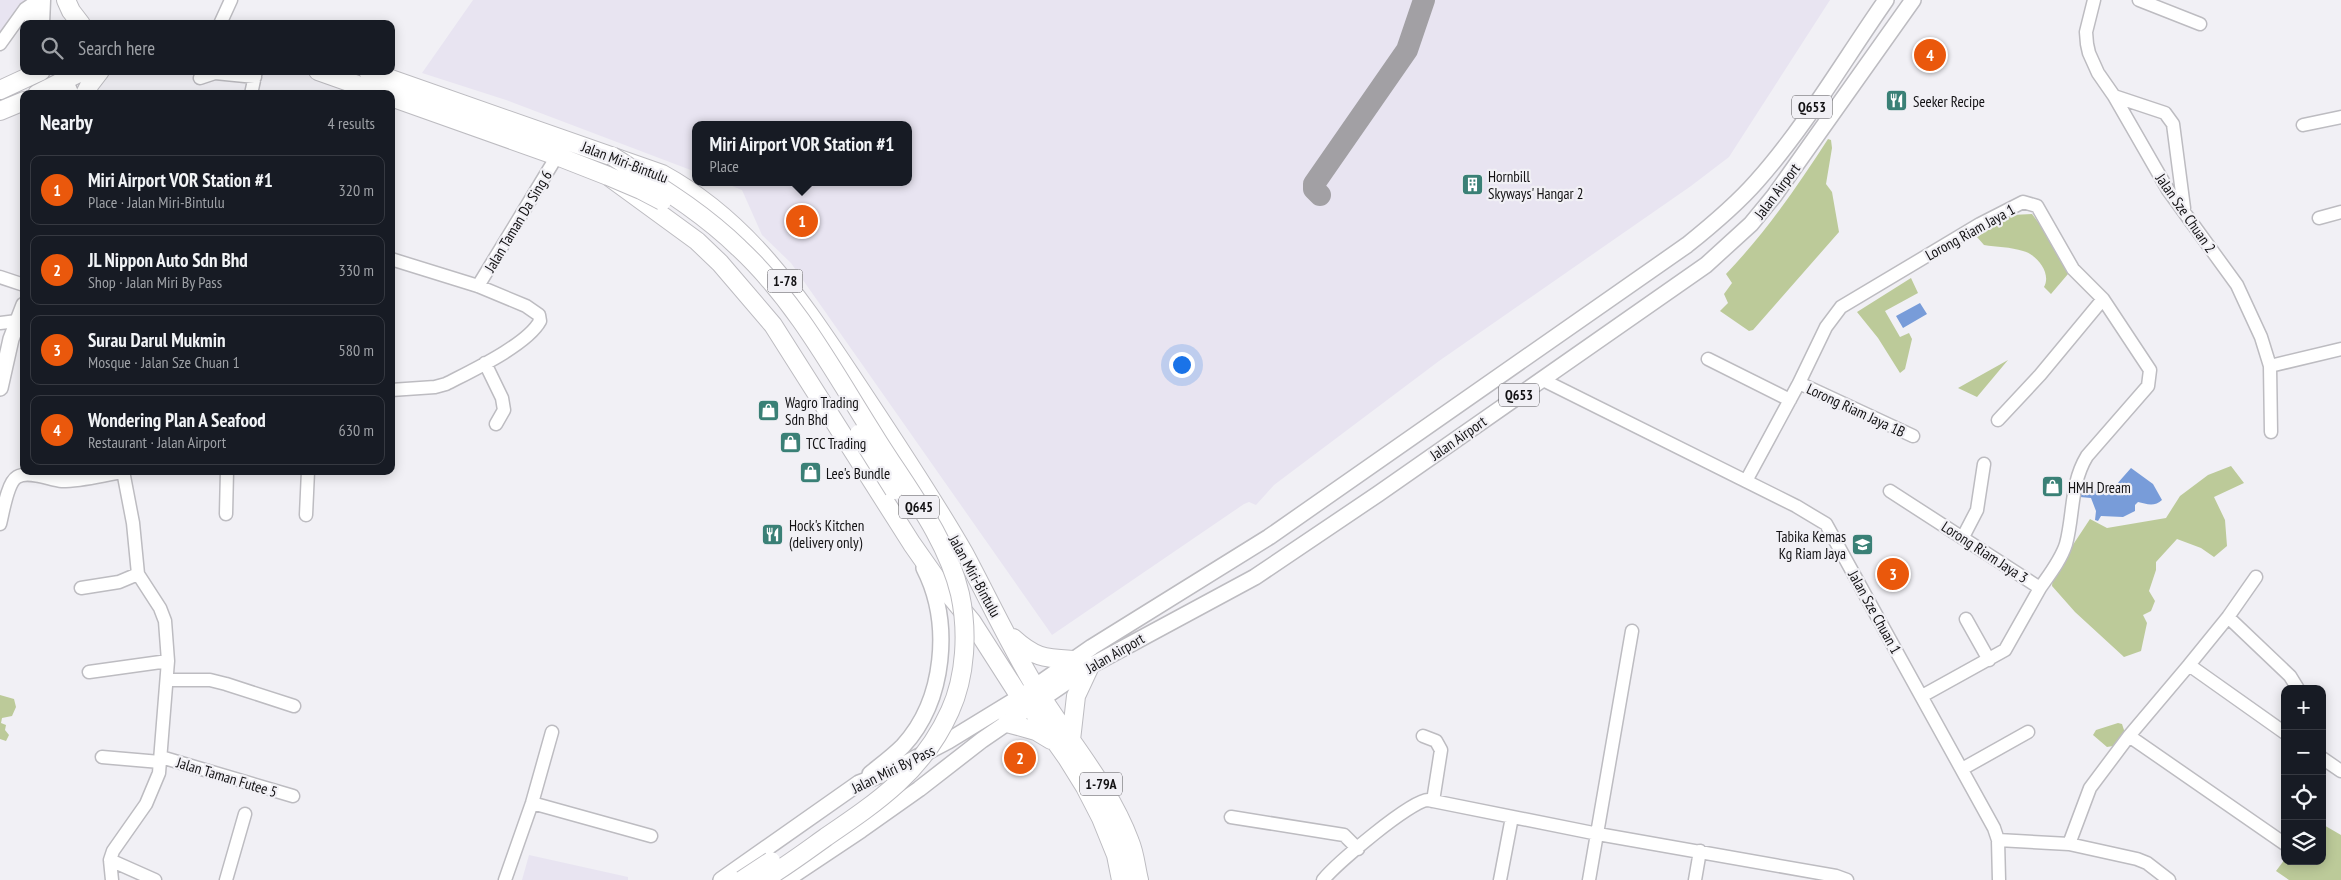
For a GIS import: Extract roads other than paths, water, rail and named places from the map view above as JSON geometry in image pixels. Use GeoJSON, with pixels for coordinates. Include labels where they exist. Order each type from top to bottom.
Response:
{"type":"FeatureCollection","features":[{"type":"Feature","properties":{"kind":"highway"},"geometry":{"type":"LineString","coordinates":[[66,0],[77,20]]}},
{"type":"Feature","properties":{"kind":"highway"},"geometry":{"type":"LineString","coordinates":[[50,90],[77,75]]}},
{"type":"Feature","properties":{"kind":"highway"},"geometry":{"type":"LineString","coordinates":[[88,90],[97,75]]}},
{"type":"Feature","properties":{"kind":"highway"},"geometry":{"type":"LineString","coordinates":[[329,75],[372,90]]}},
{"type":"Feature","properties":{"kind":"highway","name":"Jalan Miri-Bintulu"},"geometry":{"type":"LineString","coordinates":[[379,75],[662,174],[686,187],[741,230],[767,258],[809,312],[889,433],[962,551],[1039,692],[1101,818],[1116,855],[1121,880]]}},
{"type":"Feature","properties":{"kind":"highway"},"geometry":{"type":"LineString","coordinates":[[0,90],[21,77]]}},
{"type":"Feature","properties":{"kind":"highway","name":"Jalan Miri-Bintulu"},"geometry":{"type":"LineString","coordinates":[[395,98],[608,176],[696,241],[720,263],[747,292],[773,325],[912,544],[938,581],[972,622],[1024,702],[1064,742],[1115,807],[1131,844],[1139,880]]}},
{"type":"Feature","properties":{"kind":"highway"},"geometry":{"type":"LineString","coordinates":[[0,111],[20,102]]}},
{"type":"Feature","properties":{"kind":"highway","name":"Q645"},"geometry":{"type":"LineString","coordinates":[[612,156],[696,210],[739,247],[794,311],[934,532],[951,565],[960,595],[964,635],[960,678],[951,710],[932,744],[914,769],[887,795],[763,880]]}},
{"type":"Feature","properties":{"kind":"highway","name":"Q645"},"geometry":{"type":"LineString","coordinates":[[608,176],[642,190],[670,206],[704,230],[729,252],[767,292],[820,370],[934,552],[946,583],[951,604],[954,628],[952,670],[935,720],[918,748],[899,770],[877,788],[742,880]]}},
{"type":"Feature","properties":{"kind":"highway"},"geometry":{"type":"LineString","coordinates":[[1007,632],[1029,653],[1051,659],[1073,660]]}},
{"type":"Feature","properties":{"kind":"highway"},"geometry":{"type":"LineString","coordinates":[[1006,723],[1036,730],[1064,742],[1076,696],[1090,666]]}},
{"type":"Feature","properties":{"kind":"main road","name":"Jalan Airport"},"geometry":{"type":"LineString","coordinates":[[1039,692],[1073,660],[1284,527],[1679,251],[1718,221],[1758,180],[1796,130],[1886,0]]}},
{"type":"Feature","properties":{"kind":"main road","name":"Jalan Airport"},"geometry":{"type":"LineString","coordinates":[[1039,692],[1255,577],[1378,494],[1706,265],[1751,224],[1774,196],[1838,109],[1913,0]]}},
{"type":"Feature","properties":{"kind":"main road"},"geometry":{"type":"LineString","coordinates":[[43,75],[46,90]]}},
{"type":"Feature","properties":{"kind":"main road"},"geometry":{"type":"LineString","coordinates":[[0,388],[20,314]]}},
{"type":"Feature","properties":{"kind":"main road"},"geometry":{"type":"LineString","coordinates":[[1502,375],[1522,371],[1541,379]]}},
{"type":"Feature","properties":{"kind":"main road"},"geometry":{"type":"LineString","coordinates":[[860,783],[903,746],[916,728],[936,681],[941,650],[939,613],[929,579],[912,544]]}},
{"type":"Feature","properties":{"kind":"main road","name":"Q653"},"geometry":{"type":"LineString","coordinates":[[1024,702],[1039,692]]}},
{"type":"Feature","properties":{"kind":"main road","name":"Jalan Miri By Pass"},"geometry":{"type":"LineString","coordinates":[[786,880],[919,789],[1006,723],[1024,702]]}},
{"type":"Feature","properties":{"kind":"main road","name":"Jalan Miri By Pass"},"geometry":{"type":"LineString","coordinates":[[721,880],[860,783],[891,771],[1024,702]]}},
{"type":"Feature","properties":{"kind":"street"},"geometry":{"type":"LineString","coordinates":[[222,20],[231,0]]}},
{"type":"Feature","properties":{"kind":"street","name":"Jalan Sze Chuan 2"},"geometry":{"type":"LineString","coordinates":[[2094,0],[2086,32],[2089,53],[2098,73],[2114,96],[2168,190],[2237,285],[2261,337],[2270,366],[2271,432]]}},
{"type":"Feature","properties":{"kind":"street"},"geometry":{"type":"LineString","coordinates":[[2139,0],[2200,24]]}},
{"type":"Feature","properties":{"kind":"street"},"geometry":{"type":"LineString","coordinates":[[32,20],[40,1]]}},
{"type":"Feature","properties":{"kind":"street"},"geometry":{"type":"LineString","coordinates":[[40,1],[42,20]]}},
{"type":"Feature","properties":{"kind":"street"},"geometry":{"type":"LineString","coordinates":[[0,44],[25,9],[40,1]]}},
{"type":"Feature","properties":{"kind":"street"},"geometry":{"type":"LineString","coordinates":[[200,78],[209,75]]}},
{"type":"Feature","properties":{"kind":"street"},"geometry":{"type":"LineString","coordinates":[[251,90],[255,75]]}},
{"type":"Feature","properties":{"kind":"street"},"geometry":{"type":"LineString","coordinates":[[2114,96],[2165,113],[2170,118],[2173,124],[2184,210]]}},
{"type":"Feature","properties":{"kind":"street"},"geometry":{"type":"LineString","coordinates":[[2303,125],[2341,117]]}},
{"type":"Feature","properties":{"kind":"street","name":"Jalan Taman Da Sing 6"},"geometry":{"type":"LineString","coordinates":[[478,286],[557,156]]}},
{"type":"Feature","properties":{"kind":"street","name":"Lorong Riam Jaya 1"},"geometry":{"type":"LineString","coordinates":[[1746,481],[1799,384],[1826,327],[1842,307],[1980,224],[2023,202],[2037,206],[2073,269],[2103,299],[2150,370],[2148,386],[2087,456],[2079,470],[2074,485],[2066,545],[2040,588]]}},
{"type":"Feature","properties":{"kind":"street"},"geometry":{"type":"LineString","coordinates":[[2319,218],[2341,212]]}},
{"type":"Feature","properties":{"kind":"street"},"geometry":{"type":"LineString","coordinates":[[395,260],[478,286],[532,310],[538,315],[540,321],[529,334],[485,363],[446,384],[435,387],[395,390]]}},
{"type":"Feature","properties":{"kind":"street"},"geometry":{"type":"LineString","coordinates":[[0,276],[20,284]]}},
{"type":"Feature","properties":{"kind":"street"},"geometry":{"type":"LineString","coordinates":[[1998,420],[2040,375],[2103,299]]}},
{"type":"Feature","properties":{"kind":"street"},"geometry":{"type":"LineString","coordinates":[[0,323],[17,321]]}},
{"type":"Feature","properties":{"kind":"street"},"geometry":{"type":"LineString","coordinates":[[2270,366],[2341,349]]}},
{"type":"Feature","properties":{"kind":"street"},"geometry":{"type":"LineString","coordinates":[[1708,359],[1790,400]]}},
{"type":"Feature","properties":{"kind":"street"},"geometry":{"type":"LineString","coordinates":[[485,363],[502,398],[504,410],[496,424]]}},
{"type":"Feature","properties":{"kind":"street","name":"Jalan Sze Chuan 1"},"geometry":{"type":"LineString","coordinates":[[1541,379],[1796,506],[1826,524],[1962,769],[1998,840],[1999,880]]}},
{"type":"Feature","properties":{"kind":"street","name":"Lorong Riam Jaya 1B"},"geometry":{"type":"LineString","coordinates":[[1799,384],[1913,436]]}},
{"type":"Feature","properties":{"kind":"street"},"geometry":{"type":"LineString","coordinates":[[1963,537],[1977,510],[1984,464]]}},
{"type":"Feature","properties":{"kind":"street"},"geometry":{"type":"LineString","coordinates":[[0,524],[10,487],[17,477],[24,475],[61,481],[105,475]]}},
{"type":"Feature","properties":{"kind":"street"},"geometry":{"type":"LineString","coordinates":[[112,880],[110,860],[113,850],[146,804],[156,784],[160,759],[168,661],[165,621],[160,608],[138,574],[124,475]]}},
{"type":"Feature","properties":{"kind":"street"},"geometry":{"type":"LineString","coordinates":[[226,514],[227,475]]}},
{"type":"Feature","properties":{"kind":"street"},"geometry":{"type":"LineString","coordinates":[[306,515],[308,475]]}},
{"type":"Feature","properties":{"kind":"street","name":"Lorong Riam Jaya 3"},"geometry":{"type":"LineString","coordinates":[[1890,491],[2040,588],[2005,650],[1922,696]]}},
{"type":"Feature","properties":{"kind":"street"},"geometry":{"type":"LineString","coordinates":[[81,588],[119,582],[138,574]]}},
{"type":"Feature","properties":{"kind":"street"},"geometry":{"type":"LineString","coordinates":[[2068,844],[2090,788],[2129,736],[2228,617],[2256,577]]}},
{"type":"Feature","properties":{"kind":"street"},"geometry":{"type":"LineString","coordinates":[[2228,617],[2290,676],[2296,685]]}},
{"type":"Feature","properties":{"kind":"street"},"geometry":{"type":"LineString","coordinates":[[1966,619],[1989,660]]}},
{"type":"Feature","properties":{"kind":"street"},"geometry":{"type":"LineString","coordinates":[[1589,880],[1632,631]]}},
{"type":"Feature","properties":{"kind":"street"},"geometry":{"type":"LineString","coordinates":[[89,672],[168,661]]}},
{"type":"Feature","properties":{"kind":"street"},"geometry":{"type":"LineString","coordinates":[[2189,665],[2281,730]]}},
{"type":"Feature","properties":{"kind":"street"},"geometry":{"type":"LineString","coordinates":[[167,680],[210,680],[294,706]]}},
{"type":"Feature","properties":{"kind":"street"},"geometry":{"type":"LineString","coordinates":[[505,880],[532,803],[552,732]]}},
{"type":"Feature","properties":{"kind":"street"},"geometry":{"type":"LineString","coordinates":[[1962,769],[2028,732]]}},
{"type":"Feature","properties":{"kind":"street"},"geometry":{"type":"LineString","coordinates":[[1423,736],[1436,741],[1441,750],[1433,801]]}},
{"type":"Feature","properties":{"kind":"street"},"geometry":{"type":"LineString","coordinates":[[2129,736],[2281,841]]}},
{"type":"Feature","properties":{"kind":"street","name":"Jalan Taman Futee 5"},"geometry":{"type":"LineString","coordinates":[[102,757],[160,759],[293,796]]}},
{"type":"Feature","properties":{"kind":"street"},"geometry":{"type":"LineString","coordinates":[[2326,761],[2341,771]]}},
{"type":"Feature","properties":{"kind":"street"},"geometry":{"type":"LineString","coordinates":[[1323,880],[1358,849],[1418,802],[1424,800],[1598,834],[1836,876],[1847,880]]}},
{"type":"Feature","properties":{"kind":"street"},"geometry":{"type":"LineString","coordinates":[[532,803],[651,836]]}},
{"type":"Feature","properties":{"kind":"street"},"geometry":{"type":"LineString","coordinates":[[226,880],[245,814]]}},
{"type":"Feature","properties":{"kind":"street"},"geometry":{"type":"LineString","coordinates":[[1232,817],[1344,835],[1358,849]]}},
{"type":"Feature","properties":{"kind":"street"},"geometry":{"type":"LineString","coordinates":[[1500,880],[1512,817]]}},
{"type":"Feature","properties":{"kind":"street"},"geometry":{"type":"LineString","coordinates":[[1998,840],[2068,844],[2137,859],[2147,863],[2169,880]]}},
{"type":"Feature","properties":{"kind":"street"},"geometry":{"type":"LineString","coordinates":[[1695,880],[1700,851]]}},
{"type":"Feature","properties":{"kind":"street"},"geometry":{"type":"LineString","coordinates":[[110,860],[155,880]]}},
{"type":"Feature","properties":{"kind":"water"},"geometry":{"type":"Polygon","coordinates":[[[1920,303],[1927,314],[1903,328],[1896,316],[1920,303]]]}},
{"type":"Feature","properties":{"kind":"water"},"geometry":{"type":"Polygon","coordinates":[[[2131,468],[2153,484],[2162,500],[2153,504],[2138,502],[2135,505],[2135,511],[2123,517],[2101,516],[2098,521],[2095,520],[2096,511],[2091,498],[2080,497],[2081,491],[2090,492],[2116,485],[2131,468]]]}},
{"type":"Feature","properties":{"kind":"place","name":"Wondering Plan A Seafood"},"geometry":{"type":"Point","coordinates":[1930,55]}},
{"type":"Feature","properties":{"kind":"place","name":"Seeker Recipe"},"geometry":{"type":"Point","coordinates":[1897,101]}},
{"type":"Feature","properties":{"kind":"place","name":"Hornbill Skyways' Hangar 2"},"geometry":{"type":"Point","coordinates":[1472,185]}},
{"type":"Feature","properties":{"kind":"place","name":"Miri Airport VOR Station #1"},"geometry":{"type":"Point","coordinates":[802,221]}},
{"type":"Feature","properties":{"kind":"place","name":"Wagro Trading Sdn Bhd"},"geometry":{"type":"Point","coordinates":[769,411]}},
{"type":"Feature","properties":{"kind":"place","name":"TCC Trading"},"geometry":{"type":"Point","coordinates":[790,443]}},
{"type":"Feature","properties":{"kind":"place","name":"Lee's Bundle"},"geometry":{"type":"Point","coordinates":[810,473]}},
{"type":"Feature","properties":{"kind":"place","name":"HMH Dream"},"geometry":{"type":"Point","coordinates":[2052,487]}},
{"type":"Feature","properties":{"kind":"place","name":"Hock's Kitchen (delivery only)"},"geometry":{"type":"Point","coordinates":[773,534]}},
{"type":"Feature","properties":{"kind":"place","name":"Tabika Kemas Kg Riam Jaya"},"geometry":{"type":"Point","coordinates":[1862,545]}},
{"type":"Feature","properties":{"kind":"place","name":"Surau Darul Mukmin"},"geometry":{"type":"Point","coordinates":[1893,574]}},
{"type":"Feature","properties":{"kind":"place","name":"JL Nippon Auto Sdn Bhd"},"geometry":{"type":"Point","coordinates":[1020,758]}}]}
